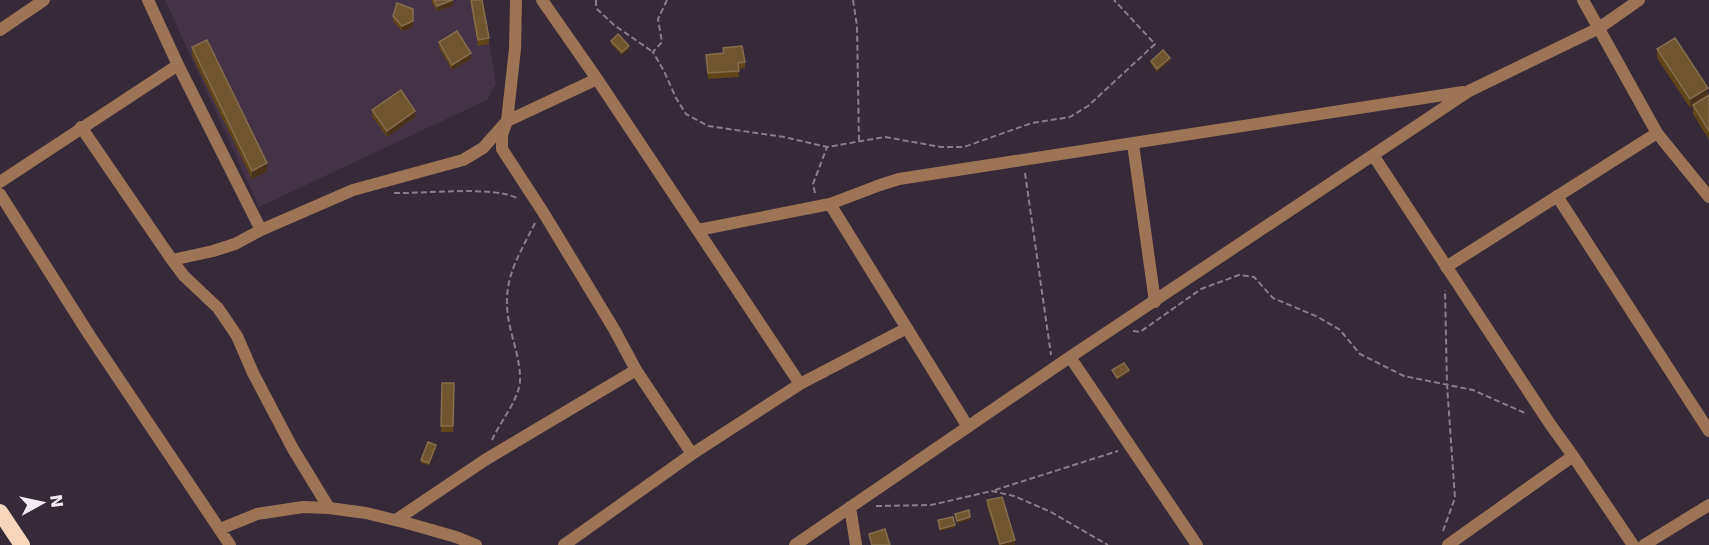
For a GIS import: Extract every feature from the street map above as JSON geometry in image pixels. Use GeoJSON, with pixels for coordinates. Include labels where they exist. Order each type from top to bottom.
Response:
{"type":"FeatureCollection","features":[{"type":"Feature","properties":{"kind":"highway"},"geometry":{"type":"LineString","coordinates":[[0,512],[22,545]]}},
{"type":"Feature","properties":{"kind":"street"},"geometry":{"type":"LineString","coordinates":[[0,30],[44,0]]}},
{"type":"Feature","properties":{"kind":"street"},"geometry":{"type":"LineString","coordinates":[[148,0],[261,230]]}},
{"type":"Feature","properties":{"kind":"street"},"geometry":{"type":"LineString","coordinates":[[516,0],[515,49],[507,121],[502,135],[502,149],[614,329],[636,370],[692,454]]}},
{"type":"Feature","properties":{"kind":"street"},"geometry":{"type":"LineString","coordinates":[[542,0],[800,384]]}},
{"type":"Feature","properties":{"kind":"street"},"geometry":{"type":"LineString","coordinates":[[1583,0],[1657,133],[1709,197]]}},
{"type":"Feature","properties":{"kind":"street"},"geometry":{"type":"LineString","coordinates":[[795,545],[1070,357],[1469,91],[1599,28],[1639,0]]}},
{"type":"Feature","properties":{"kind":"street"},"geometry":{"type":"LineString","coordinates":[[0,182],[178,65]]}},
{"type":"Feature","properties":{"kind":"street"},"geometry":{"type":"LineString","coordinates":[[172,260],[235,244],[261,230],[353,190],[463,160],[483,148],[507,121],[597,79]]}},
{"type":"Feature","properties":{"kind":"street"},"geometry":{"type":"LineString","coordinates":[[698,230],[830,204],[899,179],[1469,91]]}},
{"type":"Feature","properties":{"kind":"street"},"geometry":{"type":"LineString","coordinates":[[81,127],[172,260],[184,276],[218,308],[237,336],[253,373],[293,449],[329,508]]}},
{"type":"Feature","properties":{"kind":"street"},"geometry":{"type":"LineString","coordinates":[[1446,267],[1657,133]]}},
{"type":"Feature","properties":{"kind":"street"},"geometry":{"type":"LineString","coordinates":[[1133,144],[1155,302]]}},
{"type":"Feature","properties":{"kind":"street"},"geometry":{"type":"LineString","coordinates":[[1373,155],[1550,424],[1633,545]]}},
{"type":"Feature","properties":{"kind":"street"},"geometry":{"type":"LineString","coordinates":[[0,194],[90,336],[230,545]]}},
{"type":"Feature","properties":{"kind":"street"},"geometry":{"type":"LineString","coordinates":[[1557,196],[1709,431]]}},
{"type":"Feature","properties":{"kind":"street"},"geometry":{"type":"LineString","coordinates":[[830,204],[968,427]]}},
{"type":"Feature","properties":{"kind":"street"},"geometry":{"type":"LineString","coordinates":[[564,545],[692,454],[800,384],[907,328]]}},
{"type":"Feature","properties":{"kind":"street"},"geometry":{"type":"LineString","coordinates":[[1070,357],[1197,545]]}},
{"type":"Feature","properties":{"kind":"street"},"geometry":{"type":"LineString","coordinates":[[396,520],[485,460],[636,370]]}},
{"type":"Feature","properties":{"kind":"street"},"geometry":{"type":"LineString","coordinates":[[1445,540],[1573,456]]}},
{"type":"Feature","properties":{"kind":"street"},"geometry":{"type":"LineString","coordinates":[[1644,545],[1709,505]]}},
{"type":"Feature","properties":{"kind":"street"},"geometry":{"type":"LineString","coordinates":[[220,529],[257,514],[303,507],[329,508],[396,520],[476,545]]}},
{"type":"Feature","properties":{"kind":"street"},"geometry":{"type":"LineString","coordinates":[[850,507],[856,545]]}},
{"type":"Feature","properties":{"kind":"path"},"geometry":{"type":"LineString","coordinates":[[596,0],[596,9],[614,26],[653,52],[686,114],[708,126],[784,137],[827,147],[885,137],[941,147],[964,147],[1032,123],[1070,117],[1088,106],[1155,44],[1114,0]]}},
{"type":"Feature","properties":{"kind":"path"},"geometry":{"type":"LineString","coordinates":[[653,52],[662,42],[658,19],[666,0]]}},
{"type":"Feature","properties":{"kind":"path"},"geometry":{"type":"LineString","coordinates":[[853,0],[857,26],[860,141]]}},
{"type":"Feature","properties":{"kind":"path"},"geometry":{"type":"LineString","coordinates":[[827,147],[813,189],[830,204]]}},
{"type":"Feature","properties":{"kind":"path"},"geometry":{"type":"LineString","coordinates":[[1024,161],[1053,370]]}},
{"type":"Feature","properties":{"kind":"path"},"geometry":{"type":"LineString","coordinates":[[379,184],[395,193],[487,192],[513,196],[522,201]]}},
{"type":"Feature","properties":{"kind":"path"},"geometry":{"type":"LineString","coordinates":[[485,460],[496,430],[520,384],[520,369],[509,321],[508,282],[512,268],[543,212]]}},
{"type":"Feature","properties":{"kind":"path"},"geometry":{"type":"LineString","coordinates":[[1445,540],[1455,498],[1444,310],[1446,267]]}},
{"type":"Feature","properties":{"kind":"path"},"geometry":{"type":"LineString","coordinates":[[1112,330],[1140,332],[1201,289],[1239,275],[1254,277],[1273,297],[1340,330],[1360,354],[1404,376],[1473,390],[1550,424]]}},
{"type":"Feature","properties":{"kind":"path"},"geometry":{"type":"LineString","coordinates":[[850,507],[931,505],[992,491],[1130,447]]}},
{"type":"Feature","properties":{"kind":"path"},"geometry":{"type":"LineString","coordinates":[[992,491],[1014,496],[1051,512],[1108,545]]}},
{"type":"Feature","properties":{"kind":"shaded area"},"geometry":{"type":"Polygon","coordinates":[[[165,0],[482,0],[496,84],[487,100],[259,207],[165,0]]]}},
{"type":"Feature","properties":{"kind":"building"},"geometry":{"type":"Polygon","coordinates":[[[434,0],[453,0],[437,6],[434,0]]]}},
{"type":"Feature","properties":{"kind":"building"},"geometry":{"type":"Polygon","coordinates":[[[471,0],[482,0],[489,38],[478,40],[471,0]]]}},
{"type":"Feature","properties":{"kind":"building"},"geometry":{"type":"Polygon","coordinates":[[[397,3],[413,9],[413,21],[402,26],[393,16],[397,3]]]}},
{"type":"Feature","properties":{"kind":"building"},"geometry":{"type":"Polygon","coordinates":[[[457,31],[471,53],[452,65],[439,42],[457,31]]]}},
{"type":"Feature","properties":{"kind":"building"},"geometry":{"type":"Polygon","coordinates":[[[618,34],[629,46],[622,52],[611,41],[618,34]]]}},
{"type":"Feature","properties":{"kind":"building"},"geometry":{"type":"Polygon","coordinates":[[[1675,38],[1708,88],[1690,99],[1657,49],[1675,38]]]}},
{"type":"Feature","properties":{"kind":"building"},"geometry":{"type":"Polygon","coordinates":[[[207,40],[267,163],[252,171],[192,47],[207,40]]]}},
{"type":"Feature","properties":{"kind":"building"},"geometry":{"type":"Polygon","coordinates":[[[742,46],[745,62],[738,63],[739,71],[708,73],[706,55],[724,53],[723,48],[742,46]]]}},
{"type":"Feature","properties":{"kind":"building"},"geometry":{"type":"Polygon","coordinates":[[[1163,50],[1170,58],[1157,69],[1151,61],[1163,50]]]}},
{"type":"Feature","properties":{"kind":"building"},"geometry":{"type":"Polygon","coordinates":[[[401,90],[415,111],[387,131],[372,110],[401,90]]]}},
{"type":"Feature","properties":{"kind":"building"},"geometry":{"type":"Polygon","coordinates":[[[1709,95],[1709,131],[1693,105],[1709,95]]]}},
{"type":"Feature","properties":{"kind":"building"},"geometry":{"type":"Polygon","coordinates":[[[1124,363],[1129,370],[1117,378],[1112,370],[1124,363]]]}},
{"type":"Feature","properties":{"kind":"building"},"geometry":{"type":"Polygon","coordinates":[[[442,383],[454,383],[453,426],[441,426],[442,383]]]}},
{"type":"Feature","properties":{"kind":"building"},"geometry":{"type":"Polygon","coordinates":[[[428,442],[436,445],[429,463],[421,460],[428,442]]]}},
{"type":"Feature","properties":{"kind":"building"},"geometry":{"type":"Polygon","coordinates":[[[1002,497],[1015,540],[1000,544],[987,500],[1002,497]]]}},
{"type":"Feature","properties":{"kind":"building"},"geometry":{"type":"Polygon","coordinates":[[[969,510],[970,517],[957,521],[955,514],[969,510]]]}},
{"type":"Feature","properties":{"kind":"building"},"geometry":{"type":"Polygon","coordinates":[[[953,517],[955,525],[940,529],[938,520],[953,517]]]}},
{"type":"Feature","properties":{"kind":"building"},"geometry":{"type":"Polygon","coordinates":[[[885,529],[890,545],[872,545],[869,534],[885,529]]]}}]}
